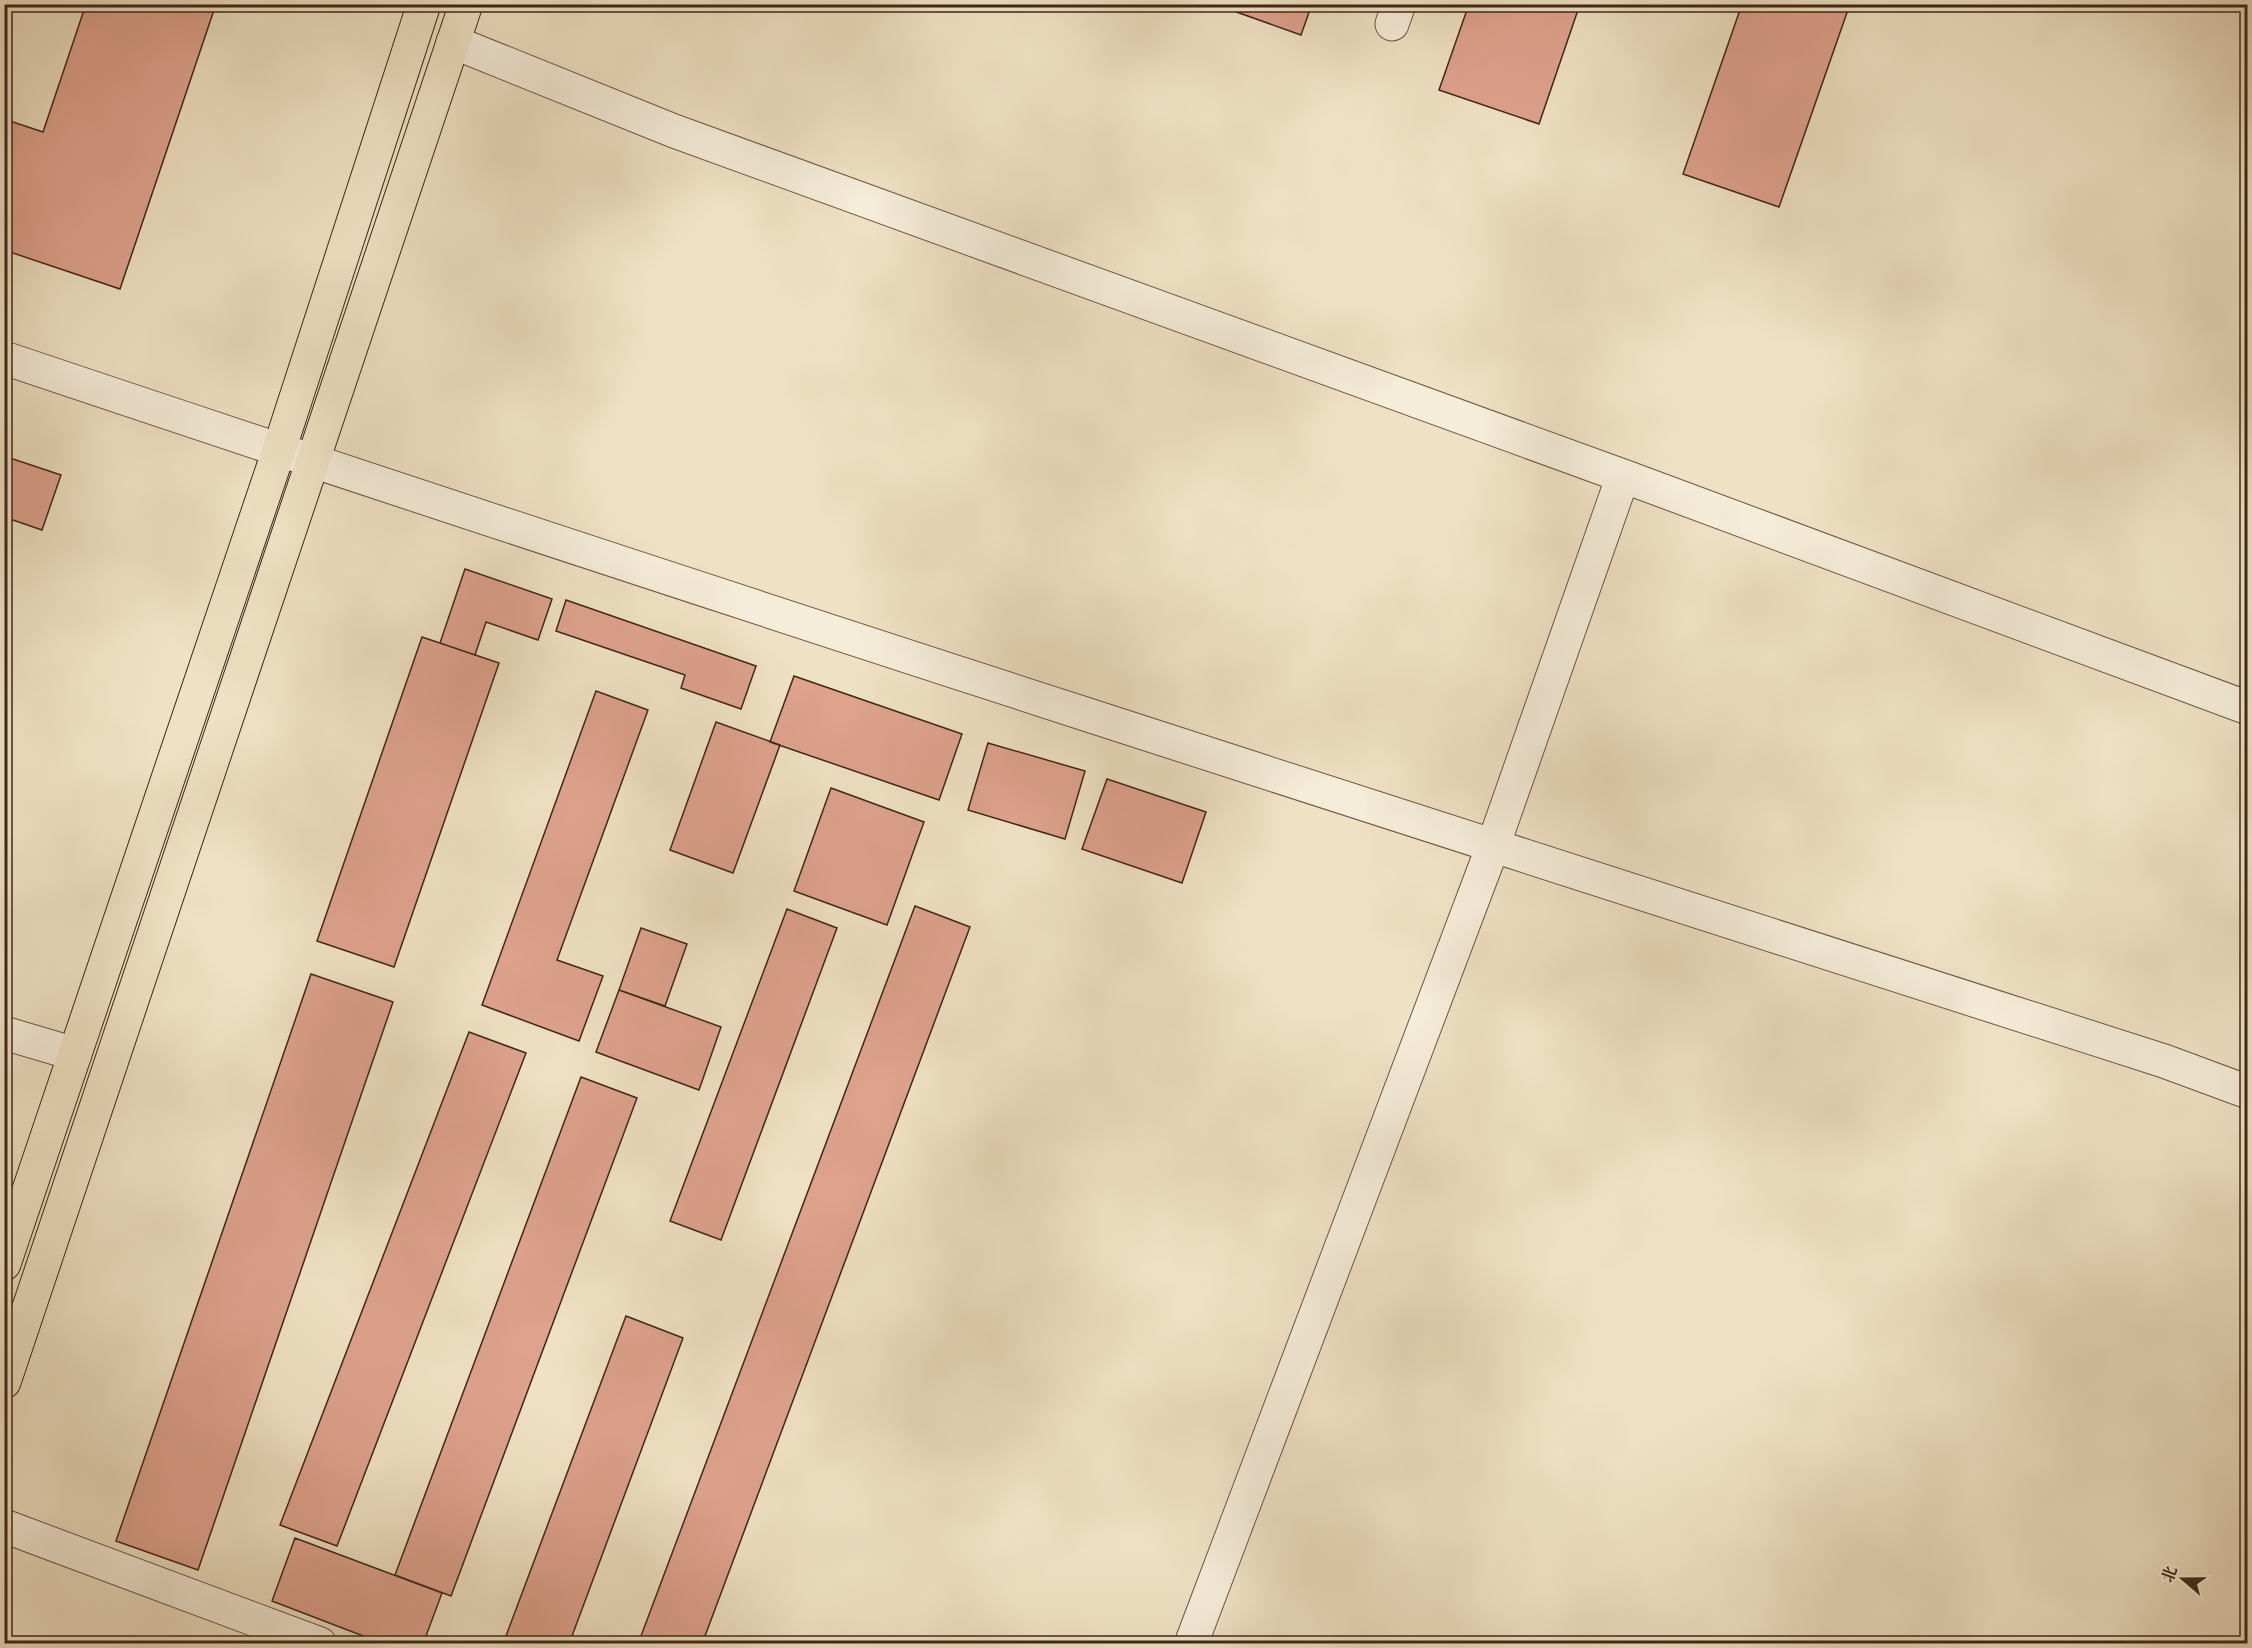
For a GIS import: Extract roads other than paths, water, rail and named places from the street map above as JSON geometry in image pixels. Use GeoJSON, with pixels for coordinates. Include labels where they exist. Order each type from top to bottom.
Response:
{"type":"FeatureCollection","features":[{"type":"Feature","properties":{"kind":"main road"},"geometry":{"type":"LineString","coordinates":[[4,1264],[279,450],[424,4]]}},
{"type":"Feature","properties":{"kind":"main road"},"geometry":{"type":"LineString","coordinates":[[4,1382],[466,4]]}},
{"type":"Feature","properties":{"kind":"street"},"geometry":{"type":"LineString","coordinates":[[453,42],[674,131],[1623,476],[2247,708]]}},
{"type":"Feature","properties":{"kind":"street"},"geometry":{"type":"LineString","coordinates":[[4,357],[279,450],[1493,846],[2164,1061],[2247,1092]]}},
{"type":"Feature","properties":{"kind":"street"},"geometry":{"type":"LineString","coordinates":[[1191,1644],[1493,846],[1623,476]]}},
{"type":"Feature","properties":{"kind":"street"},"geometry":{"type":"LineString","coordinates":[[4,1033],[75,1054]]}},
{"type":"Feature","properties":{"kind":"street"},"geometry":{"type":"LineString","coordinates":[[4,1526],[320,1644]]}}]}
